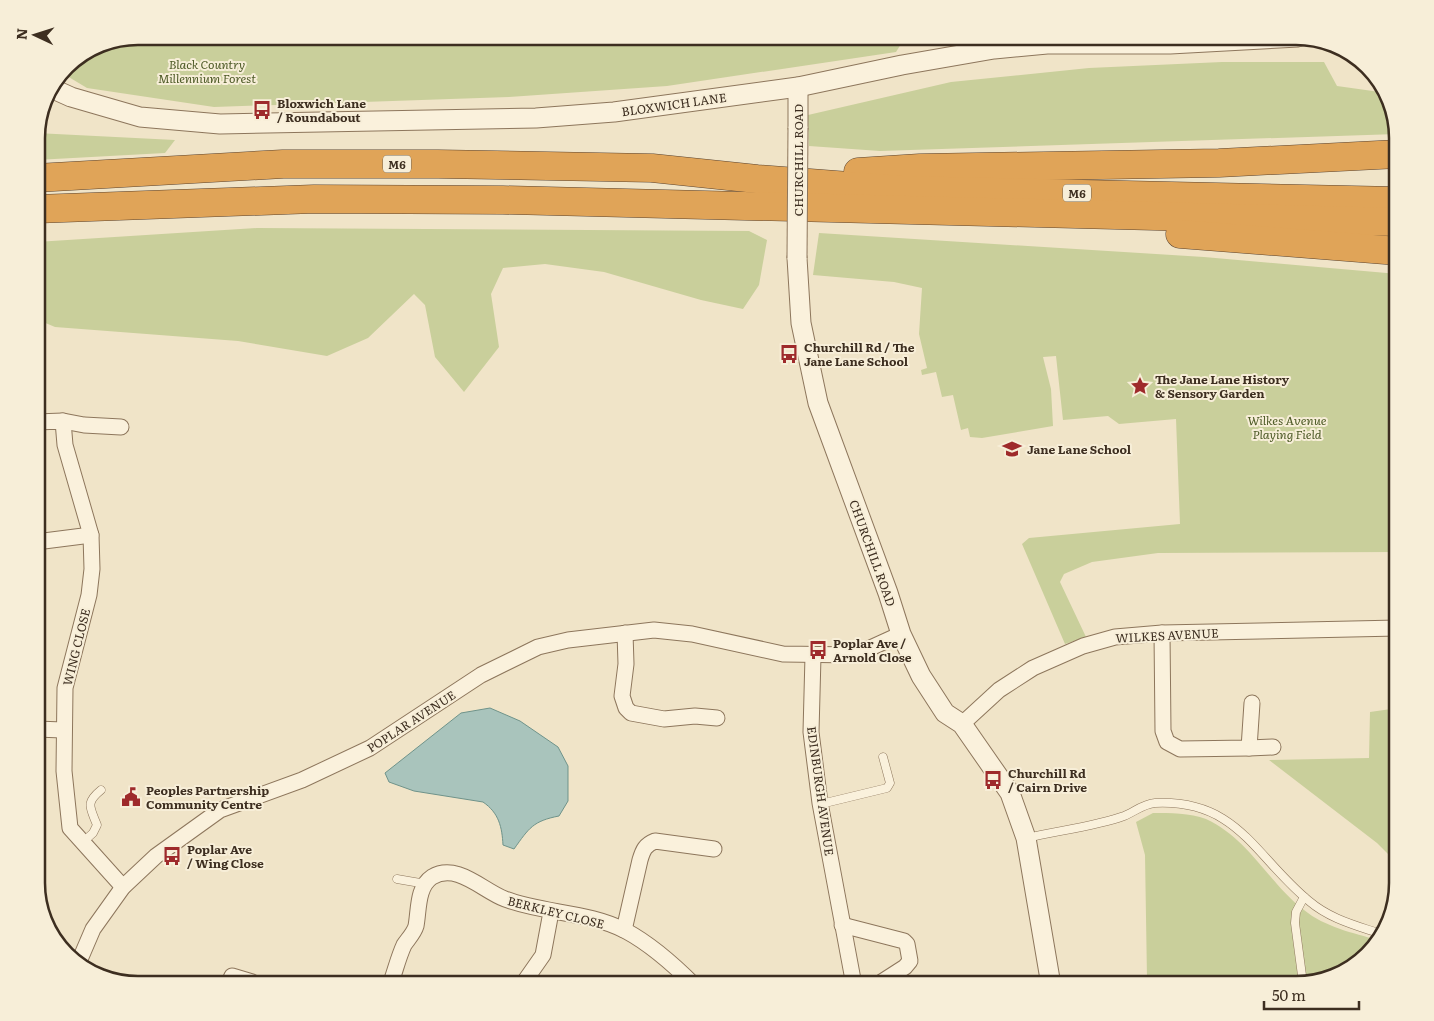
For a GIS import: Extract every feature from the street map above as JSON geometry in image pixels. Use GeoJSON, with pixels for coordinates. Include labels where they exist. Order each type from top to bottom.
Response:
{"type":"FeatureCollection","features":[{"type":"Feature","properties":{"kind":"highway"},"geometry":{"type":"LineString","coordinates":[[757,192],[920,168],[1219,163],[1389,154]]}},
{"type":"Feature","properties":{"kind":"highway","name":"M6"},"geometry":{"type":"LineString","coordinates":[[45,177],[283,164],[438,164],[652,168],[757,192],[1389,222]]}},
{"type":"Feature","properties":{"kind":"highway","name":"M6"},"geometry":{"type":"LineString","coordinates":[[45,209],[314,199],[503,200],[757,192],[901,190],[1389,202]]}},
{"type":"Feature","properties":{"kind":"highway"},"geometry":{"type":"LineString","coordinates":[[757,192],[1389,250]]}},
{"type":"Feature","properties":{"kind":"street","name":"BLOXWICH LANE"},"geometry":{"type":"LineString","coordinates":[[58,91],[140,118],[220,124],[536,118],[614,112],[798,87],[902,65],[994,49],[1036,45]]}},
{"type":"Feature","properties":{"kind":"street","name":"CHURCHILL ROAD"},"geometry":{"type":"LineString","coordinates":[[798,87],[797,258],[801,322],[818,402],[891,600],[901,634],[924,681],[945,713],[962,724],[1010,793],[1026,838],[1049,976]]}},
{"type":"Feature","properties":{"kind":"street"},"geometry":{"type":"LineString","coordinates":[[45,422],[63,421],[84,425],[120,427]]}},
{"type":"Feature","properties":{"kind":"street","name":"WING CLOSE"},"geometry":{"type":"LineString","coordinates":[[63,421],[65,444],[91,535],[92,569],[90,595],[65,688],[64,771],[70,828],[123,886]]}},
{"type":"Feature","properties":{"kind":"street"},"geometry":{"type":"LineString","coordinates":[[45,541],[91,535]]}},
{"type":"Feature","properties":{"kind":"street","name":"WILKES AVENUE"},"geometry":{"type":"LineString","coordinates":[[962,724],[999,690],[1032,668],[1083,646],[1115,636],[1162,632],[1389,628]]}},
{"type":"Feature","properties":{"kind":"street","name":"POPLAR AVENUE"},"geometry":{"type":"LineString","coordinates":[[81,957],[93,929],[123,886],[156,856],[220,810],[302,780],[370,748],[481,675],[509,660],[538,648],[568,640],[654,630],[692,634],[783,654],[813,656],[855,655],[901,634]]}},
{"type":"Feature","properties":{"kind":"street"},"geometry":{"type":"LineString","coordinates":[[1162,632],[1163,731],[1167,742],[1180,749],[1273,747]]}},
{"type":"Feature","properties":{"kind":"street"},"geometry":{"type":"LineString","coordinates":[[625,633],[626,664],[622,696],[626,708],[631,714],[664,719],[695,716],[717,718]]}},
{"type":"Feature","properties":{"kind":"street","name":"EDINBURGH AVENUE"},"geometry":{"type":"LineString","coordinates":[[813,656],[811,732],[821,804],[852,976]]}},
{"type":"Feature","properties":{"kind":"street"},"geometry":{"type":"LineString","coordinates":[[1249,748],[1252,703]]}},
{"type":"Feature","properties":{"kind":"street"},"geometry":{"type":"LineString","coordinates":[[45,729],[64,730]]}},
{"type":"Feature","properties":{"kind":"street"},"geometry":{"type":"LineString","coordinates":[[624,930],[640,860],[643,850],[649,844],[655,842],[714,850]]}},
{"type":"Feature","properties":{"kind":"street","name":"BERKLEY CLOSE"},"geometry":{"type":"LineString","coordinates":[[426,884],[431,878],[440,874],[460,874],[502,899],[551,912],[581,916],[624,930],[669,960],[685,976]]}},
{"type":"Feature","properties":{"kind":"street"},"geometry":{"type":"LineString","coordinates":[[393,976],[405,944],[415,928],[419,902],[426,884]]}},
{"type":"Feature","properties":{"kind":"street"},"geometry":{"type":"LineString","coordinates":[[528,976],[542,955],[551,912]]}},
{"type":"Feature","properties":{"kind":"street"},"geometry":{"type":"LineString","coordinates":[[842,925],[887,936],[904,941],[907,944],[910,961],[905,967],[892,976]]}},
{"type":"Feature","properties":{"kind":"lane"},"geometry":{"type":"LineString","coordinates":[[821,804],[887,788],[890,783],[883,757]]}},
{"type":"Feature","properties":{"kind":"lane"},"geometry":{"type":"LineString","coordinates":[[83,842],[94,833],[96,825],[89,804],[91,798],[101,790]]}},
{"type":"Feature","properties":{"kind":"lane"},"geometry":{"type":"LineString","coordinates":[[1026,838],[1123,816],[1154,803],[1188,805],[1215,813],[1238,828],[1304,897],[1336,919],[1375,932]]}},
{"type":"Feature","properties":{"kind":"lane"},"geometry":{"type":"LineString","coordinates":[[397,878],[426,884]]}},
{"type":"Feature","properties":{"kind":"lane"},"geometry":{"type":"LineString","coordinates":[[1302,976],[1295,923],[1296,912],[1304,897]]}},
{"type":"Feature","properties":{"kind":"green space","name":"Black Country Millennium Forest"},"geometry":{"type":"Polygon","coordinates":[[[138,45],[900,45],[896,52],[667,86],[509,97],[214,107],[87,88],[68,77],[86,61],[102,52],[114,48],[138,45]]]}},
{"type":"Feature","properties":{"kind":"green space"},"geometry":{"type":"Polygon","coordinates":[[[1222,62],[1324,62],[1337,86],[1376,91],[1386,114],[1389,134],[880,151],[809,146],[808,115],[951,82],[1089,68],[1222,62]]]}},
{"type":"Feature","properties":{"kind":"green space"},"geometry":{"type":"Polygon","coordinates":[[[45,133],[175,140],[165,153],[45,160],[45,133]]]}},
{"type":"Feature","properties":{"kind":"green space"},"geometry":{"type":"Polygon","coordinates":[[[257,228],[749,231],[767,240],[759,285],[743,309],[701,300],[604,272],[545,264],[503,268],[491,294],[499,347],[464,392],[435,357],[425,305],[414,294],[368,338],[327,356],[238,341],[55,327],[45,323],[45,241],[257,228]]]}},
{"type":"Feature","properties":{"kind":"green space","name":"Wilkes Avenue Playing Field"},"geometry":{"type":"Polygon","coordinates":[[[819,233],[1204,257],[1389,273],[1389,552],[1158,553],[1092,562],[1064,574],[1060,582],[1086,637],[1065,644],[1022,544],[1029,538],[1180,524],[1176,419],[1119,424],[1108,416],[1063,420],[1056,356],[1043,357],[1051,389],[1053,426],[982,438],[970,437],[968,428],[961,430],[953,395],[942,397],[936,372],[922,375],[921,370],[927,368],[919,334],[922,288],[894,282],[813,275],[819,233]]]}},
{"type":"Feature","properties":{"kind":"green space"},"geometry":{"type":"Polygon","coordinates":[[[1389,709],[1389,855],[1377,843],[1269,760],[1369,758],[1370,712],[1389,709]]]}},
{"type":"Feature","properties":{"kind":"green space"},"geometry":{"type":"Polygon","coordinates":[[[1153,813],[1173,813],[1206,819],[1234,837],[1291,899],[1312,916],[1330,925],[1371,938],[1353,957],[1342,964],[1314,974],[1302,976],[1147,976],[1145,855],[1136,822],[1153,813]]]}},
{"type":"Feature","properties":{"kind":"water"},"geometry":{"type":"Polygon","coordinates":[[[490,708],[520,721],[558,747],[568,766],[568,801],[559,816],[543,820],[532,826],[514,849],[503,845],[499,821],[493,811],[483,802],[414,791],[389,782],[385,773],[461,713],[490,708]]]}},
{"type":"Feature","properties":{"kind":"place","name":"Bloxwich Lane / Roundabout"},"geometry":{"type":"Point","coordinates":[262,110]}},
{"type":"Feature","properties":{"kind":"place","name":"Churchill Rd / The Jane Lane School"},"geometry":{"type":"Point","coordinates":[789,354]}},
{"type":"Feature","properties":{"kind":"place","name":"The Jane Lane History & Sensory Garden"},"geometry":{"type":"Point","coordinates":[1140,386]}},
{"type":"Feature","properties":{"kind":"place","name":"Jane Lane School"},"geometry":{"type":"Point","coordinates":[1012,449]}},
{"type":"Feature","properties":{"kind":"place","name":"Poplar Ave / Arnold Close"},"geometry":{"type":"Point","coordinates":[818,650]}},
{"type":"Feature","properties":{"kind":"place","name":"Churchill Rd / Cairn Drive"},"geometry":{"type":"Point","coordinates":[993,780]}},
{"type":"Feature","properties":{"kind":"place","name":"Peoples Partnership Community Centre"},"geometry":{"type":"Point","coordinates":[131,797]}},
{"type":"Feature","properties":{"kind":"place","name":"Poplar Ave / Wing Close"},"geometry":{"type":"Point","coordinates":[172,856]}}]}
